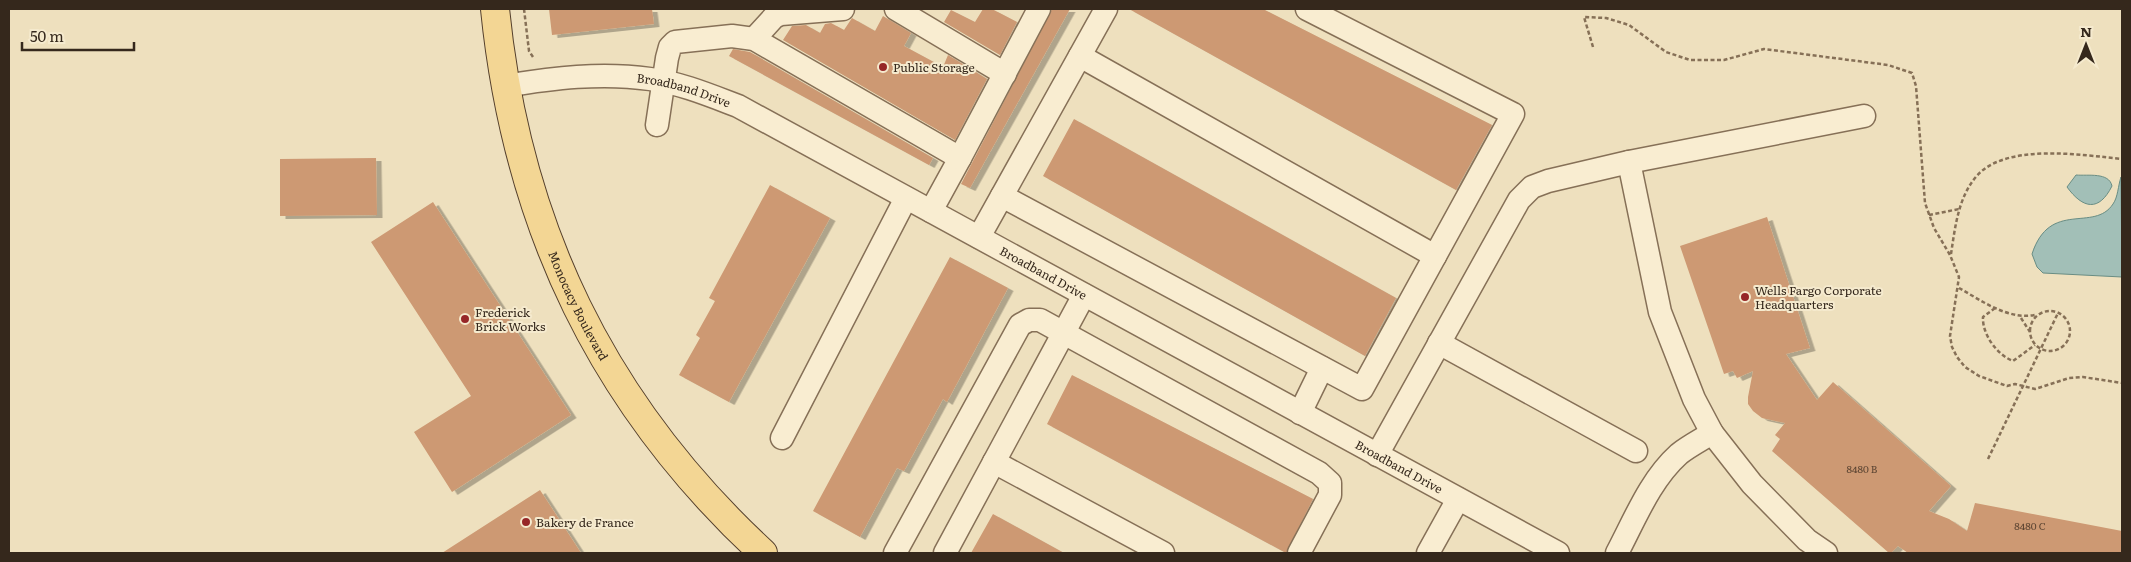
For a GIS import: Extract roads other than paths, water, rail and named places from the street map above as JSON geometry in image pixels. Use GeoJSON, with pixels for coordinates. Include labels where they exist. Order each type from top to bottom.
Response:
{"type":"FeatureCollection","features":[{"type":"Feature","properties":{"kind":"main road","name":"Monocacy Boulevard"},"geometry":{"type":"LineString","coordinates":[[495,9],[505,86],[516,139],[538,217],[566,284],[592,337],[622,389],[653,434],[724,518],[763,553]]}},
{"type":"Feature","properties":{"kind":"street"},"geometry":{"type":"LineString","coordinates":[[754,39],[774,17],[781,14],[843,9]]}},
{"type":"Feature","properties":{"kind":"street"},"geometry":{"type":"LineString","coordinates":[[896,9],[1005,74]]}},
{"type":"Feature","properties":{"kind":"street"},"geometry":{"type":"LineString","coordinates":[[931,211],[1039,9]]}},
{"type":"Feature","properties":{"kind":"street"},"geometry":{"type":"LineString","coordinates":[[979,237],[1106,9]]}},
{"type":"Feature","properties":{"kind":"street"},"geometry":{"type":"LineString","coordinates":[[1002,196],[1362,389],[1513,114],[1307,9]]}},
{"type":"Feature","properties":{"kind":"street"},"geometry":{"type":"LineString","coordinates":[[657,125],[670,47],[675,42],[732,36],[754,39],[960,158]]}},
{"type":"Feature","properties":{"kind":"street"},"geometry":{"type":"LineString","coordinates":[[1080,56],[1435,256]]}},
{"type":"Feature","properties":{"kind":"street","name":"Broadband Drive"},"geometry":{"type":"LineString","coordinates":[[505,86],[547,78],[592,76],[663,81],[701,92],[738,106],[1558,553]]}},
{"type":"Feature","properties":{"kind":"street"},"geometry":{"type":"LineString","coordinates":[[1377,454],[1518,200],[1532,187],[1548,181],[1629,162],[1864,116]]}},
{"type":"Feature","properties":{"kind":"street"},"geometry":{"type":"LineString","coordinates":[[1629,162],[1660,312],[1694,399],[1712,433],[1752,484],[1807,540],[1826,553]]}},
{"type":"Feature","properties":{"kind":"street"},"geometry":{"type":"LineString","coordinates":[[782,438],[906,198]]}},
{"type":"Feature","properties":{"kind":"street"},"geometry":{"type":"LineString","coordinates":[[945,553],[1084,295]]}},
{"type":"Feature","properties":{"kind":"street"},"geometry":{"type":"LineString","coordinates":[[896,553],[1020,325],[1028,320],[1040,320],[1319,472],[1330,482],[1330,495],[1299,553]]}},
{"type":"Feature","properties":{"kind":"street"},"geometry":{"type":"LineString","coordinates":[[1439,343],[1636,451]]}},
{"type":"Feature","properties":{"kind":"street"},"geometry":{"type":"LineString","coordinates":[[1300,413],[1322,368]]}},
{"type":"Feature","properties":{"kind":"street"},"geometry":{"type":"LineString","coordinates":[[1617,553],[1645,499],[1663,471],[1680,454],[1712,433]]}},
{"type":"Feature","properties":{"kind":"street"},"geometry":{"type":"LineString","coordinates":[[994,462],[1163,553]]}},
{"type":"Feature","properties":{"kind":"street"},"geometry":{"type":"LineString","coordinates":[[1428,553],[1458,498]]}},
{"type":"Feature","properties":{"kind":"water"},"geometry":{"type":"Polygon","coordinates":[[[2076,175],[2102,177],[2107,179],[2112,186],[2102,200],[2096,204],[2085,203],[2079,200],[2067,187],[2076,175]]]}},
{"type":"Feature","properties":{"kind":"water"},"geometry":{"type":"Polygon","coordinates":[[[2121,177],[2122,277],[2043,273],[2037,267],[2032,254],[2040,237],[2050,227],[2061,222],[2095,216],[2105,212],[2115,201],[2121,177]]]}},
{"type":"Feature","properties":{"kind":"place","name":"Public Storage"},"geometry":{"type":"Point","coordinates":[883,67]}},
{"type":"Feature","properties":{"kind":"place","name":"Wells Fargo Corporate Headquarters"},"geometry":{"type":"Point","coordinates":[1745,297]}},
{"type":"Feature","properties":{"kind":"place","name":"Frederick Brick Works"},"geometry":{"type":"Point","coordinates":[465,319]}},
{"type":"Feature","properties":{"kind":"place","name":"Bakery de France"},"geometry":{"type":"Point","coordinates":[526,522]}}]}
